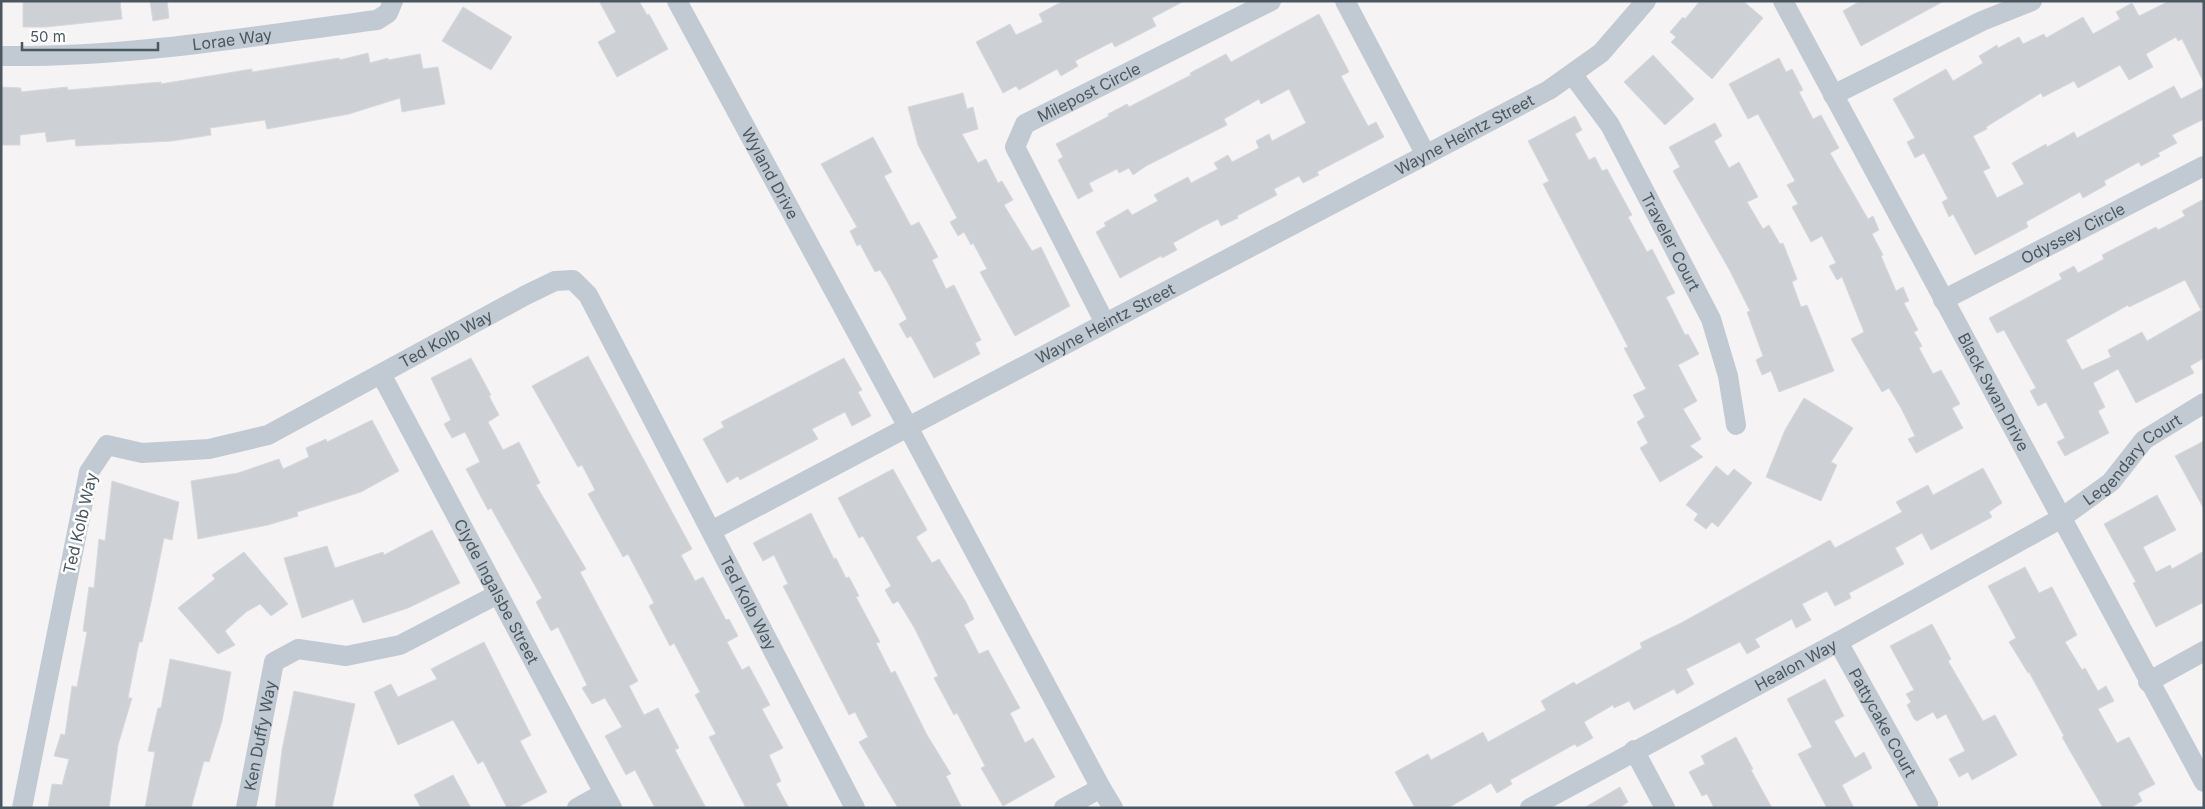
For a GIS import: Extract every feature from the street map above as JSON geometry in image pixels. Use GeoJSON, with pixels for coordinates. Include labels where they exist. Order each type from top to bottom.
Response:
{"type":"FeatureCollection","features":[{"type":"Feature","properties":{"kind":"street","name":"Lorae Way"},"geometry":{"type":"LineString","coordinates":[[1,56],[49,57],[130,52],[377,20],[388,13],[393,1]]}},
{"type":"Feature","properties":{"kind":"street","name":"Wyland Drive"},"geometry":{"type":"LineString","coordinates":[[677,1],[908,427]]}},
{"type":"Feature","properties":{"kind":"street","name":"Milepost Circle"},"geometry":{"type":"LineString","coordinates":[[1105,323],[1015,147],[1025,124],[1271,1]]}},
{"type":"Feature","properties":{"kind":"street"},"geometry":{"type":"LineString","coordinates":[[1344,1],[1426,155]]}},
{"type":"Feature","properties":{"kind":"street","name":"Wayne Heintz Street"},"geometry":{"type":"LineString","coordinates":[[711,531],[1549,90],[1601,53],[1646,1]]}},
{"type":"Feature","properties":{"kind":"street","name":"Black Swan Drive"},"geometry":{"type":"LineString","coordinates":[[1783,1],[2060,519],[2204,782]]}},
{"type":"Feature","properties":{"kind":"street"},"geometry":{"type":"LineString","coordinates":[[1833,95],[1982,21],[2032,1]]}},
{"type":"Feature","properties":{"kind":"street","name":"Traveler Court"},"geometry":{"type":"LineString","coordinates":[[1572,74],[1610,125],[1711,319],[1728,376],[1736,425]]}},
{"type":"Feature","properties":{"kind":"street","name":"Odyssey Circle"},"geometry":{"type":"LineString","coordinates":[[1943,300],[2204,166]]}},
{"type":"Feature","properties":{"kind":"street","name":"Ted Kolb Way"},"geometry":{"type":"LineString","coordinates":[[22,808],[89,472],[107,445],[142,453],[209,449],[268,435],[555,281],[573,280],[588,295],[855,808]]}},
{"type":"Feature","properties":{"kind":"street","name":"Clyde Ingalsbe Street"},"geometry":{"type":"LineString","coordinates":[[381,374],[608,800]]}},
{"type":"Feature","properties":{"kind":"street","name":"Legendary Court"},"geometry":{"type":"LineString","coordinates":[[2060,519],[2111,482],[2144,440],[2204,403]]}},
{"type":"Feature","properties":{"kind":"street"},"geometry":{"type":"LineString","coordinates":[[908,427],[1113,808]]}},
{"type":"Feature","properties":{"kind":"street","name":"Healon Way"},"geometry":{"type":"LineString","coordinates":[[1530,808],[1634,750],[1838,642],[2060,519]]}},
{"type":"Feature","properties":{"kind":"street","name":"Ken Duffy Way"},"geometry":{"type":"LineString","coordinates":[[246,808],[274,662],[298,649],[346,656],[400,644],[498,594]]}},
{"type":"Feature","properties":{"kind":"street","name":"Pattycake Court"},"geometry":{"type":"LineString","coordinates":[[1838,642],[1928,804]]}},
{"type":"Feature","properties":{"kind":"street"},"geometry":{"type":"LineString","coordinates":[[2148,682],[2204,651]]}},
{"type":"Feature","properties":{"kind":"street"},"geometry":{"type":"LineString","coordinates":[[1634,750],[1665,808]]}},
{"type":"Feature","properties":{"kind":"street"},"geometry":{"type":"LineString","coordinates":[[1064,808],[1101,788]]}},
{"type":"Feature","properties":{"kind":"street"},"geometry":{"type":"LineString","coordinates":[[577,808],[608,800]]}},
{"type":"Feature","properties":{"kind":"building"},"geometry":{"type":"Polygon","coordinates":[[[23,1],[120,1],[122,19],[46,27],[23,27],[23,1]]]}},
{"type":"Feature","properties":{"kind":"building"},"geometry":{"type":"Polygon","coordinates":[[[150,1],[167,1],[169,18],[153,21],[150,1]]]}},
{"type":"Feature","properties":{"kind":"building"},"geometry":{"type":"Polygon","coordinates":[[[599,1],[639,1],[647,15],[649,14],[668,49],[617,77],[598,42],[616,32],[599,1]]]}},
{"type":"Feature","properties":{"kind":"building"},"geometry":{"type":"Polygon","coordinates":[[[1063,1],[1184,1],[1152,18],[1156,26],[1115,47],[1112,42],[1075,61],[1078,66],[1061,76],[1057,69],[1019,90],[1016,86],[1003,93],[976,42],[1010,24],[1016,35],[1043,22],[1039,14],[1063,1]]]}},
{"type":"Feature","properties":{"kind":"building"},"geometry":{"type":"Polygon","coordinates":[[[1700,1],[1743,1],[1763,18],[1712,79],[1671,42],[1676,37],[1670,32],[1683,17],[1685,19],[1700,1]]]}},
{"type":"Feature","properties":{"kind":"building"},"geometry":{"type":"Polygon","coordinates":[[[1860,1],[1944,1],[1861,46],[1843,11],[1860,1]]]}},
{"type":"Feature","properties":{"kind":"building"},"geometry":{"type":"Polygon","coordinates":[[[2169,1],[2204,1],[2204,83],[2182,39],[2178,41],[2176,37],[2146,54],[2153,67],[2129,80],[2120,65],[2078,88],[2074,81],[2043,97],[2041,93],[1986,127],[1987,129],[1973,136],[1990,168],[1983,171],[1997,198],[2024,184],[2012,163],[2046,144],[2047,147],[2074,132],[2077,138],[2174,86],[2181,99],[2204,87],[2204,119],[2172,135],[2177,143],[2158,153],[2160,156],[2141,166],[2139,162],[2104,181],[2106,185],[2083,198],[2080,192],[2026,222],[2028,227],[1975,255],[1953,214],[1949,217],[1942,202],[1948,199],[1924,153],[1915,158],[1907,142],[1915,138],[1893,99],[1946,69],[1953,81],[1983,63],[1979,56],[1997,45],[1998,48],[2019,37],[2023,44],[2044,34],[2046,38],[2083,17],[2093,34],[2120,19],[2116,12],[2132,3],[2139,16],[2169,1]]]}},
{"type":"Feature","properties":{"kind":"building"},"geometry":{"type":"Polygon","coordinates":[[[463,7],[512,37],[491,70],[442,41],[463,7]]]}},
{"type":"Feature","properties":{"kind":"building"},"geometry":{"type":"Polygon","coordinates":[[[1319,14],[1349,72],[1341,76],[1368,126],[1376,122],[1384,137],[1317,172],[1319,175],[1303,183],[1299,176],[1274,189],[1277,195],[1237,216],[1238,218],[1221,226],[1218,219],[1202,227],[1173,243],[1177,250],[1162,258],[1161,256],[1120,278],[1096,232],[1106,226],[1104,223],[1128,209],[1132,215],[1158,201],[1154,195],[1188,177],[1191,183],[1218,169],[1214,163],[1228,155],[1232,162],[1259,148],[1256,141],[1269,134],[1272,141],[1306,123],[1289,89],[1261,104],[1259,99],[1224,119],[1227,125],[1146,166],[1133,175],[1129,168],[1119,173],[1117,169],[1089,183],[1093,191],[1078,199],[1058,160],[1063,157],[1056,144],[1109,116],[1108,114],[1127,104],[1129,107],[1191,75],[1190,73],[1226,54],[1231,62],[1319,14]]]}},
{"type":"Feature","properties":{"kind":"building"},"geometry":{"type":"Polygon","coordinates":[[[368,53],[370,63],[388,58],[388,60],[420,54],[423,69],[438,67],[445,104],[402,112],[400,98],[349,114],[267,129],[265,120],[210,128],[211,135],[172,141],[76,146],[75,139],[47,142],[45,132],[20,135],[20,145],[1,145],[1,87],[21,88],[21,92],[67,87],[68,90],[161,82],[161,84],[252,69],[252,72],[339,58],[340,60],[368,53]]]}},
{"type":"Feature","properties":{"kind":"building"},"geometry":{"type":"Polygon","coordinates":[[[1653,55],[1694,99],[1665,125],[1624,82],[1653,55]]]}},
{"type":"Feature","properties":{"kind":"building"},"geometry":{"type":"Polygon","coordinates":[[[1779,58],[1786,72],[1792,69],[1803,90],[1799,92],[1813,119],[1821,115],[1839,148],[1830,153],[1868,219],[1873,216],[1879,230],[1872,234],[1883,255],[1881,256],[1896,291],[1903,287],[1909,301],[1904,303],[1918,330],[1914,332],[1922,346],[1919,348],[1933,374],[1941,370],[1960,404],[1952,408],[1963,428],[1916,453],[1908,439],[1915,436],[1901,408],[1889,388],[1882,392],[1851,339],[1864,332],[1842,277],[1837,280],[1829,266],[1836,263],[1822,236],[1811,242],[1792,207],[1798,204],[1787,185],[1795,181],[1758,114],[1748,119],[1729,84],[1779,58]]]}},
{"type":"Feature","properties":{"kind":"building"},"geometry":{"type":"Polygon","coordinates":[[[963,93],[967,109],[973,107],[978,129],[962,134],[978,163],[986,159],[998,183],[1002,181],[1013,200],[1004,205],[1032,251],[1041,247],[1070,306],[1015,336],[980,272],[987,269],[973,243],[971,245],[964,232],[958,236],[950,222],[957,218],[918,145],[908,107],[963,93]]]}},
{"type":"Feature","properties":{"kind":"building"},"geometry":{"type":"Polygon","coordinates":[[[1575,116],[1582,130],[1575,134],[1589,160],[1595,157],[1602,171],[1607,169],[1632,215],[1628,217],[1647,252],[1652,249],[1675,293],[1666,297],[1685,335],[1688,334],[1699,354],[1678,365],[1697,401],[1683,409],[1701,439],[1690,446],[1703,457],[1660,482],[1640,448],[1648,443],[1637,422],[1645,417],[1633,395],[1646,389],[1624,348],[1628,347],[1543,184],[1549,181],[1528,141],[1575,116]]]}},
{"type":"Feature","properties":{"kind":"building"},"geometry":{"type":"Polygon","coordinates":[[[1715,123],[1722,136],[1714,141],[1729,168],[1739,162],[1758,197],[1747,202],[1763,229],[1769,225],[1780,244],[1783,243],[1797,279],[1792,282],[1801,307],[1807,305],[1834,371],[1779,392],[1771,371],[1762,375],[1756,360],[1763,356],[1747,312],[1750,311],[1730,271],[1673,171],[1680,167],[1669,147],[1715,123]]]}},
{"type":"Feature","properties":{"kind":"building"},"geometry":{"type":"Polygon","coordinates":[[[873,137],[892,172],[884,176],[911,226],[919,222],[938,257],[932,260],[946,289],[954,285],[981,340],[975,343],[980,354],[934,378],[911,336],[907,338],[899,324],[907,319],[888,283],[880,270],[875,272],[860,244],[857,246],[850,231],[857,227],[821,164],[873,137]]]}},
{"type":"Feature","properties":{"kind":"building"},"geometry":{"type":"Polygon","coordinates":[[[2204,199],[2204,358],[2190,366],[2194,373],[2136,403],[2118,369],[2093,383],[2105,407],[2098,411],[2109,433],[2065,456],[2057,442],[2065,438],[2046,402],[2038,406],[2030,391],[2036,388],[2004,330],[1997,333],[1989,318],[2062,279],[2059,274],[2074,266],[2078,273],[2104,259],[2102,255],[2156,227],[2158,230],[2185,216],[2182,211],[2204,199]],[[2185,280],[2129,307],[2128,305],[2066,340],[2082,370],[2111,357],[2108,350],[2142,332],[2147,341],[2201,310],[2185,280]]]}},
{"type":"Feature","properties":{"kind":"building"},"geometry":{"type":"Polygon","coordinates":[[[588,356],[692,549],[681,555],[695,581],[703,577],[726,620],[729,619],[738,636],[727,642],[742,670],[749,666],[770,705],[762,709],[783,748],[769,755],[781,781],[776,784],[789,808],[746,808],[709,737],[716,734],[695,695],[700,692],[674,643],[670,646],[649,606],[654,603],[628,554],[623,557],[588,494],[595,490],[582,465],[578,467],[532,386],[588,356]]]}},
{"type":"Feature","properties":{"kind":"building"},"geometry":{"type":"Polygon","coordinates":[[[471,358],[491,395],[489,396],[499,415],[488,422],[503,450],[519,442],[540,483],[536,485],[586,569],[580,572],[638,681],[629,686],[644,715],[658,708],[679,748],[675,750],[706,808],[655,808],[635,770],[626,775],[605,736],[622,727],[605,698],[592,704],[582,688],[587,685],[558,627],[551,631],[536,602],[542,598],[491,508],[488,510],[466,469],[480,462],[465,432],[452,438],[444,424],[451,420],[431,378],[471,358]]]}},
{"type":"Feature","properties":{"kind":"building"},"geometry":{"type":"Polygon","coordinates":[[[844,358],[862,390],[858,392],[871,416],[852,426],[845,412],[812,429],[818,439],[740,480],[738,476],[727,483],[703,439],[724,427],[721,422],[844,358]]]}},
{"type":"Feature","properties":{"kind":"building"},"geometry":{"type":"Polygon","coordinates":[[[1804,398],[1853,428],[1831,462],[1837,465],[1821,501],[1766,477],[1785,430],[1804,398]]]}},
{"type":"Feature","properties":{"kind":"building"},"geometry":{"type":"Polygon","coordinates":[[[372,420],[399,471],[361,492],[297,512],[298,516],[268,525],[198,539],[191,481],[238,473],[279,459],[283,469],[309,457],[306,448],[326,439],[327,442],[372,420]]]}},
{"type":"Feature","properties":{"kind":"building"},"geometry":{"type":"Polygon","coordinates":[[[2204,441],[2204,509],[2175,456],[2204,441]]]}},
{"type":"Feature","properties":{"kind":"building"},"geometry":{"type":"Polygon","coordinates":[[[1716,466],[1728,476],[1734,469],[1752,483],[1718,527],[1712,522],[1706,529],[1694,520],[1698,514],[1686,505],[1716,466]]]}},
{"type":"Feature","properties":{"kind":"building"},"geometry":{"type":"Polygon","coordinates":[[[1983,468],[2002,503],[1989,512],[1992,517],[1931,550],[1922,533],[1895,548],[1904,564],[1849,593],[1851,598],[1835,606],[1827,591],[1802,604],[1811,620],[1796,628],[1792,619],[1755,639],[1760,647],[1747,654],[1740,642],[1686,669],[1694,684],[1677,694],[1674,689],[1634,710],[1629,701],[1614,708],[1613,705],[1584,722],[1593,738],[1577,747],[1575,744],[1510,780],[1512,784],[1497,793],[1491,783],[1448,808],[1415,808],[1395,772],[1428,754],[1431,760],[1483,732],[1488,742],[1546,710],[1541,701],[1574,682],[1576,685],[1642,648],[1640,643],[1681,623],[1830,540],[1835,548],[1902,512],[1896,502],[1928,485],[1933,495],[1983,468]]]}},
{"type":"Feature","properties":{"kind":"building"},"geometry":{"type":"Polygon","coordinates":[[[893,469],[927,530],[916,537],[932,563],[939,559],[966,602],[974,619],[964,625],[979,654],[988,650],[1020,708],[1010,713],[1025,743],[1033,738],[1055,777],[1003,806],[981,768],[985,766],[957,713],[954,715],[934,678],[938,676],[915,629],[898,601],[893,604],[885,590],[891,586],[863,536],[859,538],[838,498],[893,469]]]}},
{"type":"Feature","properties":{"kind":"building"},"geometry":{"type":"Polygon","coordinates":[[[112,481],[179,502],[172,540],[164,538],[142,642],[139,642],[128,698],[132,698],[118,745],[109,808],[48,808],[52,784],[62,785],[69,759],[54,756],[61,734],[65,735],[72,686],[77,687],[87,632],[83,631],[89,587],[94,588],[99,539],[105,541],[112,481]]]}},
{"type":"Feature","properties":{"kind":"building"},"geometry":{"type":"Polygon","coordinates":[[[2157,495],[2176,530],[2143,547],[2156,572],[2170,565],[2172,569],[2204,551],[2204,602],[2156,627],[2133,583],[2136,582],[2104,524],[2157,495]]]}},
{"type":"Feature","properties":{"kind":"building"},"geometry":{"type":"Polygon","coordinates":[[[811,513],[834,559],[836,558],[846,578],[849,577],[859,596],[856,597],[880,642],[876,643],[891,673],[895,671],[927,735],[951,774],[946,776],[962,808],[898,808],[859,742],[868,737],[855,712],[849,715],[783,586],[788,584],[774,555],[763,561],[753,543],[811,513]]]}},
{"type":"Feature","properties":{"kind":"building"},"geometry":{"type":"Polygon","coordinates":[[[432,530],[460,583],[408,608],[363,623],[353,599],[302,618],[284,558],[327,546],[335,568],[383,552],[384,555],[432,530]]]}},
{"type":"Feature","properties":{"kind":"building"},"geometry":{"type":"Polygon","coordinates":[[[244,552],[288,604],[271,616],[260,604],[246,612],[225,631],[235,645],[218,654],[178,608],[215,579],[212,575],[244,552]]]}},
{"type":"Feature","properties":{"kind":"building"},"geometry":{"type":"Polygon","coordinates":[[[2025,567],[2039,593],[2052,587],[2077,635],[2065,642],[2082,670],[2085,668],[2098,691],[2106,686],[2114,701],[2098,709],[2117,743],[2129,737],[2155,784],[2138,793],[2142,801],[2130,808],[2103,808],[2062,737],[2064,736],[2029,672],[2009,642],[2016,638],[1988,586],[2025,567]]]}},
{"type":"Feature","properties":{"kind":"building"},"geometry":{"type":"Polygon","coordinates":[[[1932,624],[1951,659],[1948,661],[1983,721],[1995,715],[2017,755],[1972,780],[1968,772],[1959,777],[1949,759],[1965,751],[1946,714],[1937,719],[1933,712],[1917,721],[1914,719],[1907,705],[1911,702],[1906,694],[1914,690],[1890,646],[1932,624]]]}},
{"type":"Feature","properties":{"kind":"building"},"geometry":{"type":"Polygon","coordinates":[[[484,642],[531,735],[520,741],[547,792],[516,808],[507,808],[483,761],[478,764],[453,720],[398,745],[374,692],[391,684],[398,697],[437,679],[431,669],[484,642]]]}},
{"type":"Feature","properties":{"kind":"building"},"geometry":{"type":"Polygon","coordinates":[[[170,659],[231,672],[222,721],[209,762],[204,761],[191,808],[145,808],[155,752],[148,751],[158,708],[161,708],[170,659]]]}},
{"type":"Feature","properties":{"kind":"building"},"geometry":{"type":"Polygon","coordinates":[[[1825,679],[1844,716],[1834,721],[1855,758],[1864,752],[1872,768],[1842,785],[1854,808],[1827,808],[1798,754],[1812,747],[1787,699],[1825,679]]]}},
{"type":"Feature","properties":{"kind":"building"},"geometry":{"type":"Polygon","coordinates":[[[294,691],[355,704],[332,808],[275,808],[282,750],[294,691]]]}},
{"type":"Feature","properties":{"kind":"building"},"geometry":{"type":"Polygon","coordinates":[[[1736,737],[1753,769],[1751,770],[1772,808],[1714,808],[1707,794],[1702,796],[1689,772],[1705,764],[1701,756],[1736,737]]]}},
{"type":"Feature","properties":{"kind":"building"},"geometry":{"type":"Polygon","coordinates":[[[453,775],[471,808],[421,808],[414,795],[453,775]]]}},
{"type":"Feature","properties":{"kind":"building"},"geometry":{"type":"Polygon","coordinates":[[[1620,787],[1628,802],[1619,808],[1584,808],[1620,787]]]}}]}
